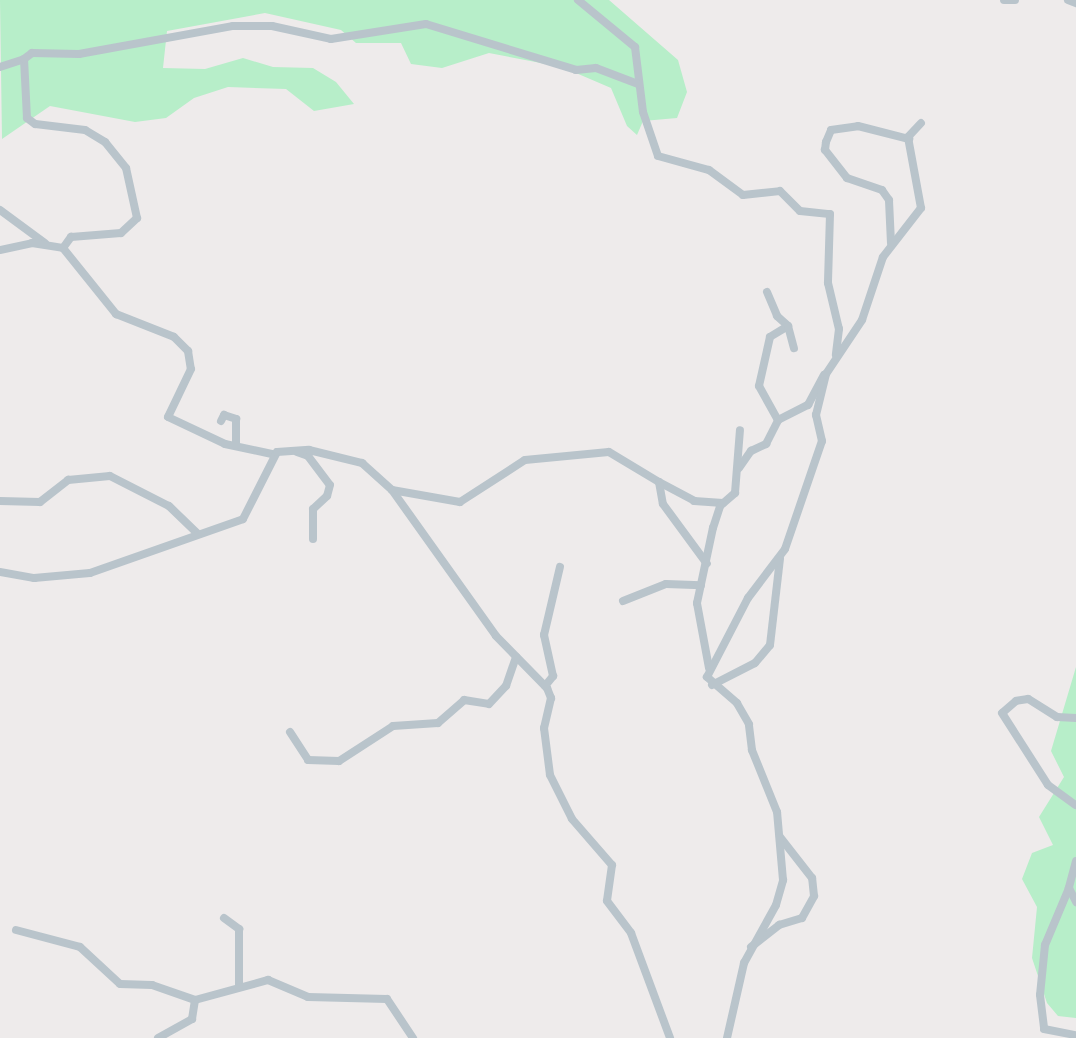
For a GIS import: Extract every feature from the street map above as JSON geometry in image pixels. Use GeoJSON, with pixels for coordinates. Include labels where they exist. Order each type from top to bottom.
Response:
{"type":"FeatureCollection","features":[{"type":"Feature","properties":{"kind":"street"},"geometry":{"type":"LineString","coordinates":[[578,0],[635,47],[638,84],[653,148],[663,160],[710,170],[743,195],[780,192],[800,211],[830,214],[828,283],[839,329],[836,356]]}},
{"type":"Feature","properties":{"kind":"street"},"geometry":{"type":"LineString","coordinates":[[1004,0],[1015,0]]}},
{"type":"Feature","properties":{"kind":"street"},"geometry":{"type":"LineString","coordinates":[[1068,0],[1076,3]]}},
{"type":"Feature","properties":{"kind":"street"},"geometry":{"type":"LineString","coordinates":[[0,67],[41,51],[79,54],[233,26],[272,26],[331,39],[426,24],[638,84]]}},
{"type":"Feature","properties":{"kind":"street"},"geometry":{"type":"LineString","coordinates":[[24,59],[27,118],[35,124],[85,130],[105,142],[126,168],[137,218],[121,233],[71,237],[63,248]]}},
{"type":"Feature","properties":{"kind":"street"},"geometry":{"type":"LineString","coordinates":[[740,468],[751,451],[766,444],[778,420],[808,405],[836,356],[862,320],[891,243],[921,208],[909,139],[910,131],[921,123]]}},
{"type":"Feature","properties":{"kind":"street"},"geometry":{"type":"LineString","coordinates":[[891,243],[889,200],[882,190],[847,178],[825,150],[826,142],[831,130],[858,126],[909,139]]}},
{"type":"Feature","properties":{"kind":"street"},"geometry":{"type":"LineString","coordinates":[[0,210],[45,243],[63,248],[116,314],[174,337],[189,351],[191,369],[168,417],[236,445],[272,454],[287,449],[352,458],[392,490],[516,657],[545,686],[551,698],[544,728],[550,775],[572,819],[612,866],[607,901],[631,933],[670,1038]]}},
{"type":"Feature","properties":{"kind":"street"},"geometry":{"type":"LineString","coordinates":[[0,250],[45,243]]}},
{"type":"Feature","properties":{"kind":"street"},"geometry":{"type":"LineString","coordinates":[[768,292],[777,315],[788,326],[794,348]]}},
{"type":"Feature","properties":{"kind":"street"},"geometry":{"type":"LineString","coordinates":[[778,420],[759,386],[770,337],[788,326]]}},
{"type":"Feature","properties":{"kind":"street"},"geometry":{"type":"LineString","coordinates":[[712,685],[755,663],[770,645],[780,558],[822,441],[816,415],[826,374]]}},
{"type":"Feature","properties":{"kind":"street"},"geometry":{"type":"LineString","coordinates":[[221,421],[224,415],[236,419],[236,445]]}},
{"type":"Feature","properties":{"kind":"street"},"geometry":{"type":"LineString","coordinates":[[727,1038],[731,1002],[751,947],[776,905],[783,880],[779,836],[744,712],[712,685],[698,610],[701,585],[723,503],[735,493],[740,468],[740,430]]}},
{"type":"Feature","properties":{"kind":"street"},"geometry":{"type":"LineString","coordinates":[[287,449],[308,456],[330,484],[327,496],[313,509],[313,539]]}},
{"type":"Feature","properties":{"kind":"street"},"geometry":{"type":"LineString","coordinates":[[392,490],[464,502],[525,460],[601,452],[694,501],[723,503]]}},
{"type":"Feature","properties":{"kind":"street"},"geometry":{"type":"LineString","coordinates":[[0,572],[34,579],[90,573],[249,515],[272,454]]}},
{"type":"Feature","properties":{"kind":"street"},"geometry":{"type":"LineString","coordinates":[[0,501],[39,502],[68,480],[110,476],[169,506],[197,533]]}},
{"type":"Feature","properties":{"kind":"street"},"geometry":{"type":"LineString","coordinates":[[659,482],[663,504],[707,564]]}},
{"type":"Feature","properties":{"kind":"street"},"geometry":{"type":"LineString","coordinates":[[709,669],[748,598],[780,558]]}},
{"type":"Feature","properties":{"kind":"street"},"geometry":{"type":"LineString","coordinates":[[545,686],[553,676],[544,635],[560,567]]}},
{"type":"Feature","properties":{"kind":"street"},"geometry":{"type":"LineString","coordinates":[[623,601],[666,584],[701,585]]}},
{"type":"Feature","properties":{"kind":"street"},"geometry":{"type":"LineString","coordinates":[[290,732],[308,760],[339,761],[393,726],[438,723],[464,700],[489,704],[506,686],[516,657]]}},
{"type":"Feature","properties":{"kind":"street"},"geometry":{"type":"LineString","coordinates":[[1076,718],[1058,717],[1028,699],[1016,701],[1002,713],[1048,785],[1076,805]]}},
{"type":"Feature","properties":{"kind":"street"},"geometry":{"type":"LineString","coordinates":[[751,947],[778,926],[802,918],[814,896],[812,878],[779,836]]}},
{"type":"Feature","properties":{"kind":"street"},"geometry":{"type":"LineString","coordinates":[[1076,861],[1069,888],[1045,945],[1040,995],[1044,1029],[1076,1035]]}},
{"type":"Feature","properties":{"kind":"street"},"geometry":{"type":"LineString","coordinates":[[1069,888],[1076,902]]}},
{"type":"Feature","properties":{"kind":"street"},"geometry":{"type":"LineString","coordinates":[[224,918],[239,929],[239,987]]}},
{"type":"Feature","properties":{"kind":"street"},"geometry":{"type":"LineString","coordinates":[[16,930],[80,947],[120,984],[163,988],[195,1000],[239,987],[272,981],[309,997],[387,999],[413,1038]]}},
{"type":"Feature","properties":{"kind":"street"},"geometry":{"type":"LineString","coordinates":[[158,1038],[192,1019],[195,1000]]}},
{"type":"Feature","properties":{"kind":"green space"},"geometry":{"type":"Polygon","coordinates":[[[0,0],[609,0],[678,60],[687,92],[677,118],[643,121],[637,135],[627,126],[611,88],[562,67],[489,53],[442,68],[411,64],[401,43],[356,43],[341,30],[265,13],[167,31],[163,68],[205,69],[243,58],[273,67],[313,68],[336,82],[354,104],[314,111],[286,89],[228,87],[194,98],[166,118],[135,122],[50,106],[2,139],[0,0]]]}},
{"type":"Feature","properties":{"kind":"green space"},"geometry":{"type":"Polygon","coordinates":[[[1076,667],[1076,1018],[1058,1016],[1047,1003],[1032,958],[1037,907],[1022,879],[1032,853],[1053,845],[1039,817],[1064,777],[1051,751],[1076,667]]]}}]}
